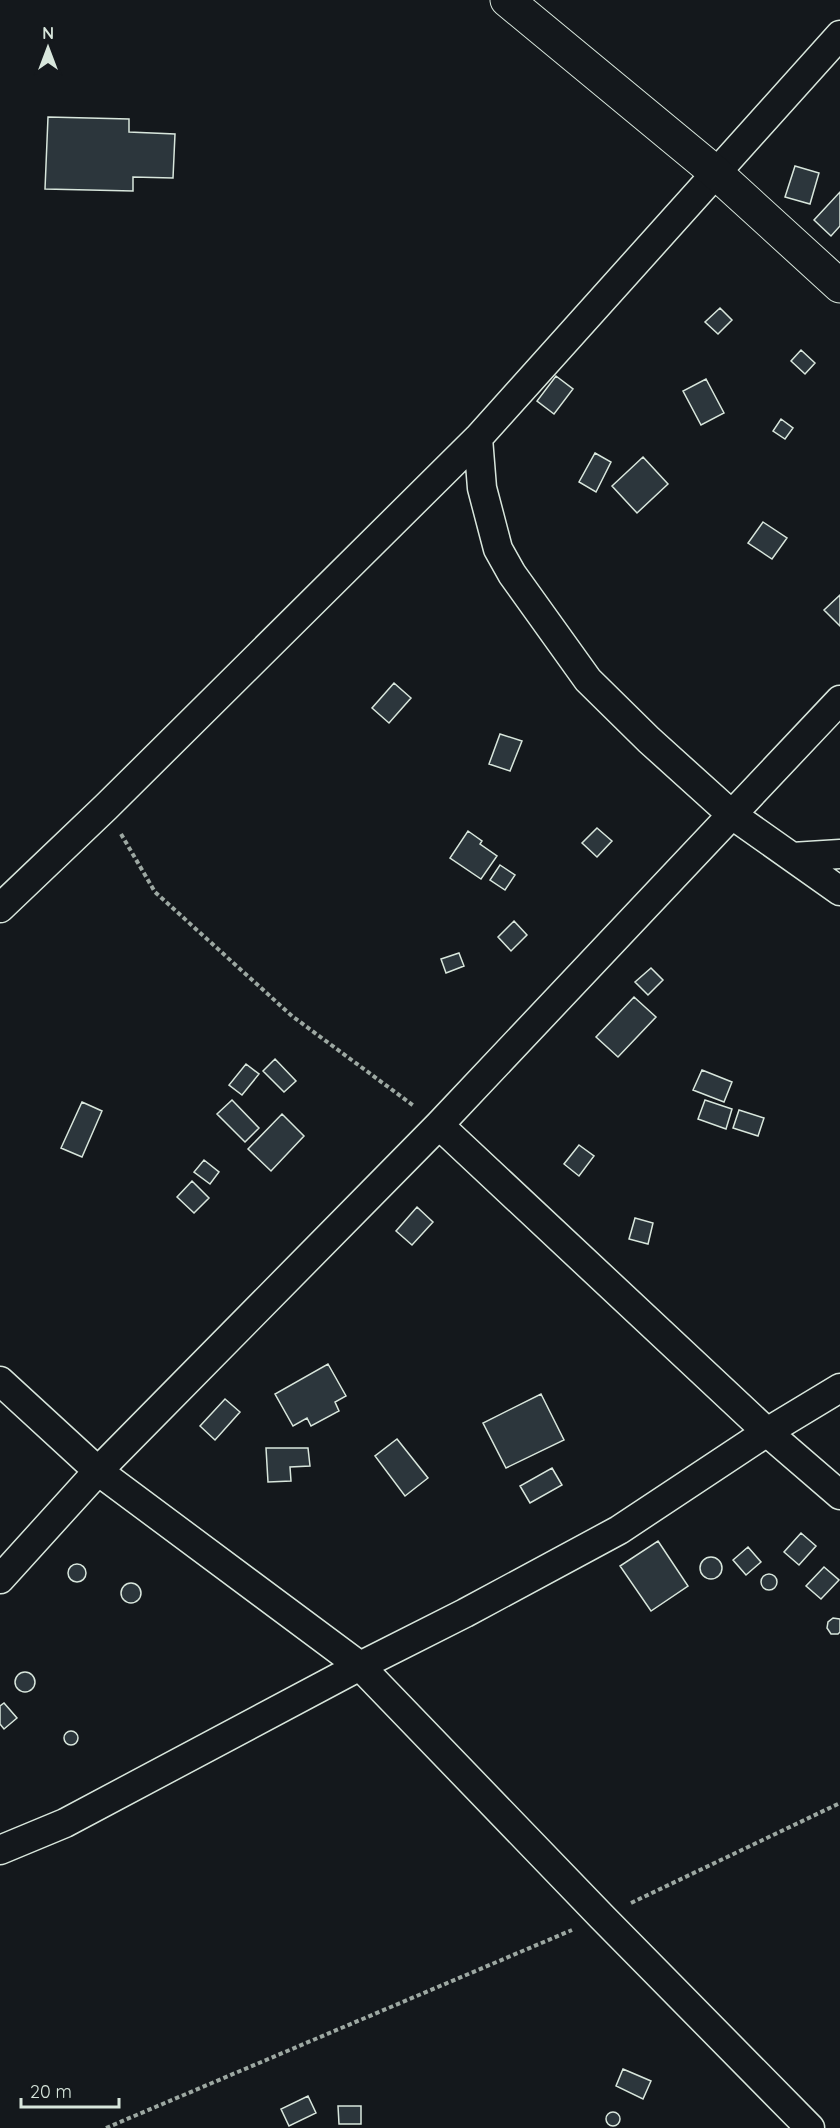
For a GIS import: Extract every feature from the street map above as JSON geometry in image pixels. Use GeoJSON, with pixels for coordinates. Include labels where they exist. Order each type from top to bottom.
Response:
{"type":"FeatureCollection","features":[{"type":"Feature","properties":{"kind":"street"},"geometry":{"type":"LineString","coordinates":[[507,0],[715,172],[840,286]]}},
{"type":"Feature","properties":{"kind":"street"},"geometry":{"type":"LineString","coordinates":[[0,908],[106,807],[478,438],[840,35]]}},
{"type":"Feature","properties":{"kind":"street"},"geometry":{"type":"LineString","coordinates":[[478,438],[482,488],[498,549],[512,574],[588,680],[649,740],[731,814],[840,891]]}},
{"type":"Feature","properties":{"kind":"street"},"geometry":{"type":"LineString","coordinates":[[0,1579],[98,1471],[439,1125],[840,700]]}},
{"type":"Feature","properties":{"kind":"street"},"geometry":{"type":"LineString","coordinates":[[792,857],[840,854]]}},
{"type":"Feature","properties":{"kind":"street"},"geometry":{"type":"LineString","coordinates":[[439,1125],[767,1432],[840,1495]]}},
{"type":"Feature","properties":{"kind":"street"},"geometry":{"type":"LineString","coordinates":[[0,1381],[98,1471],[360,1666],[810,2128]]}},
{"type":"Feature","properties":{"kind":"street"},"geometry":{"type":"LineString","coordinates":[[0,1850],[65,1823],[619,1530],[767,1432],[840,1388]]}},
{"type":"Feature","properties":{"kind":"path"},"geometry":{"type":"LineString","coordinates":[[106,807],[155,892],[292,1016],[439,1125]]}},
{"type":"Feature","properties":{"kind":"path"},"geometry":{"type":"LineString","coordinates":[[106,2128],[602,1917],[840,1803]]}},
{"type":"Feature","properties":{"kind":"building"},"geometry":{"type":"Polygon","coordinates":[[[48,117],[129,119],[129,132],[175,134],[173,178],[133,177],[133,191],[45,189],[48,117]]]}},
{"type":"Feature","properties":{"kind":"building"},"geometry":{"type":"Polygon","coordinates":[[[795,166],[819,173],[810,204],[785,197],[795,166]]]}},
{"type":"Feature","properties":{"kind":"building"},"geometry":{"type":"Polygon","coordinates":[[[840,192],[840,226],[831,236],[814,220],[840,192]]]}},
{"type":"Feature","properties":{"kind":"building"},"geometry":{"type":"Polygon","coordinates":[[[720,308],[732,320],[718,334],[705,322],[720,308]]]}},
{"type":"Feature","properties":{"kind":"building"},"geometry":{"type":"Polygon","coordinates":[[[801,350],[815,363],[805,374],[791,361],[801,350]]]}},
{"type":"Feature","properties":{"kind":"building"},"geometry":{"type":"Polygon","coordinates":[[[556,376],[573,389],[554,414],[537,401],[556,376]]]}},
{"type":"Feature","properties":{"kind":"building"},"geometry":{"type":"Polygon","coordinates":[[[706,379],[724,413],[701,425],[683,391],[706,379]]]}},
{"type":"Feature","properties":{"kind":"building"},"geometry":{"type":"Polygon","coordinates":[[[781,419],[793,428],[785,439],[773,431],[781,419]]]}},
{"type":"Feature","properties":{"kind":"building"},"geometry":{"type":"Polygon","coordinates":[[[595,453],[611,462],[596,492],[579,482],[595,453]]]}},
{"type":"Feature","properties":{"kind":"building"},"geometry":{"type":"Polygon","coordinates":[[[643,457],[668,484],[637,513],[612,486],[643,457]]]}},
{"type":"Feature","properties":{"kind":"building"},"geometry":{"type":"Polygon","coordinates":[[[763,522],[787,538],[772,559],[748,543],[763,522]]]}},
{"type":"Feature","properties":{"kind":"building"},"geometry":{"type":"Polygon","coordinates":[[[840,595],[840,626],[824,610],[840,595]]]}},
{"type":"Feature","properties":{"kind":"building"},"geometry":{"type":"Polygon","coordinates":[[[394,683],[411,698],[389,723],[372,708],[394,683]]]}},
{"type":"Feature","properties":{"kind":"building"},"geometry":{"type":"Polygon","coordinates":[[[500,734],[522,741],[510,771],[489,764],[500,734]]]}},
{"type":"Feature","properties":{"kind":"building"},"geometry":{"type":"Polygon","coordinates":[[[597,828],[612,841],[597,857],[582,843],[597,828]]]}},
{"type":"Feature","properties":{"kind":"building"},"geometry":{"type":"Polygon","coordinates":[[[468,831],[482,841],[480,844],[497,856],[481,879],[450,858],[468,831]]]}},
{"type":"Feature","properties":{"kind":"building"},"geometry":{"type":"Polygon","coordinates":[[[500,865],[515,875],[505,890],[490,880],[500,865]]]}},
{"type":"Feature","properties":{"kind":"building"},"geometry":{"type":"Polygon","coordinates":[[[514,921],[527,935],[511,951],[498,937],[514,921]]]}},
{"type":"Feature","properties":{"kind":"building"},"geometry":{"type":"Polygon","coordinates":[[[459,953],[464,966],[446,973],[441,959],[459,953]]]}},
{"type":"Feature","properties":{"kind":"building"},"geometry":{"type":"Polygon","coordinates":[[[651,968],[663,980],[648,995],[635,982],[651,968]]]}},
{"type":"Feature","properties":{"kind":"building"},"geometry":{"type":"Polygon","coordinates":[[[634,997],[656,1017],[618,1057],[596,1037],[634,997]]]}},
{"type":"Feature","properties":{"kind":"building"},"geometry":{"type":"Polygon","coordinates":[[[275,1059],[296,1081],[284,1092],[263,1071],[275,1059]]]}},
{"type":"Feature","properties":{"kind":"building"},"geometry":{"type":"Polygon","coordinates":[[[246,1064],[259,1074],[242,1095],[229,1085],[246,1064]]]}},
{"type":"Feature","properties":{"kind":"building"},"geometry":{"type":"Polygon","coordinates":[[[702,1070],[732,1082],[724,1102],[693,1090],[702,1070]]]}},
{"type":"Feature","properties":{"kind":"building"},"geometry":{"type":"Polygon","coordinates":[[[232,1100],[259,1128],[245,1142],[217,1114],[232,1100]]]}},
{"type":"Feature","properties":{"kind":"building"},"geometry":{"type":"Polygon","coordinates":[[[705,1100],[732,1109],[726,1129],[698,1119],[705,1100]]]}},
{"type":"Feature","properties":{"kind":"building"},"geometry":{"type":"Polygon","coordinates":[[[82,1102],[102,1111],[82,1157],[61,1148],[82,1102]]]}},
{"type":"Feature","properties":{"kind":"building"},"geometry":{"type":"Polygon","coordinates":[[[739,1110],[764,1118],[758,1136],[733,1128],[739,1110]]]}},
{"type":"Feature","properties":{"kind":"building"},"geometry":{"type":"Polygon","coordinates":[[[282,1114],[304,1136],[271,1171],[248,1149],[282,1114]]]}},
{"type":"Feature","properties":{"kind":"building"},"geometry":{"type":"Polygon","coordinates":[[[579,1145],[594,1156],[579,1176],[564,1164],[579,1145]]]}},
{"type":"Feature","properties":{"kind":"building"},"geometry":{"type":"Polygon","coordinates":[[[204,1160],[219,1172],[210,1184],[194,1172],[204,1160]]]}},
{"type":"Feature","properties":{"kind":"building"},"geometry":{"type":"Polygon","coordinates":[[[192,1181],[209,1198],[194,1213],[177,1197],[192,1181]]]}},
{"type":"Feature","properties":{"kind":"building"},"geometry":{"type":"Polygon","coordinates":[[[417,1207],[433,1222],[412,1245],[396,1231],[417,1207]]]}},
{"type":"Feature","properties":{"kind":"building"},"geometry":{"type":"Polygon","coordinates":[[[635,1218],[653,1223],[648,1244],[629,1239],[635,1218]]]}},
{"type":"Feature","properties":{"kind":"building"},"geometry":{"type":"Polygon","coordinates":[[[328,1364],[346,1396],[335,1402],[339,1411],[311,1426],[307,1418],[293,1426],[275,1394],[328,1364]]]}},
{"type":"Feature","properties":{"kind":"building"},"geometry":{"type":"Polygon","coordinates":[[[541,1394],[564,1440],[506,1468],[483,1423],[541,1394]]]}},
{"type":"Feature","properties":{"kind":"building"},"geometry":{"type":"Polygon","coordinates":[[[225,1399],[240,1412],[215,1440],[200,1426],[225,1399]]]}},
{"type":"Feature","properties":{"kind":"building"},"geometry":{"type":"Polygon","coordinates":[[[397,1439],[428,1478],[405,1496],[375,1456],[397,1439]]]}},
{"type":"Feature","properties":{"kind":"building"},"geometry":{"type":"Polygon","coordinates":[[[266,1448],[308,1448],[310,1466],[290,1467],[291,1481],[268,1482],[266,1448]]]}},
{"type":"Feature","properties":{"kind":"building"},"geometry":{"type":"Polygon","coordinates":[[[552,1468],[562,1485],[530,1503],[520,1486],[552,1468]]]}},
{"type":"Feature","properties":{"kind":"building"},"geometry":{"type":"Polygon","coordinates":[[[801,1533],[816,1546],[799,1565],[784,1552],[801,1533]]]}},
{"type":"Feature","properties":{"kind":"building"},"geometry":{"type":"Polygon","coordinates":[[[658,1541],[688,1586],[651,1611],[620,1566],[658,1541]]]}},
{"type":"Feature","properties":{"kind":"building"},"geometry":{"type":"Polygon","coordinates":[[[748,1547],[761,1562],[746,1575],[733,1560],[748,1547]]]}},
{"type":"Feature","properties":{"kind":"building"},"geometry":{"type":"Polygon","coordinates":[[[711,1557],[719,1560],[722,1568],[719,1576],[711,1579],[703,1576],[700,1568],[703,1560],[711,1557]]]}},
{"type":"Feature","properties":{"kind":"building"},"geometry":{"type":"Polygon","coordinates":[[[77,1564],[83,1567],[86,1573],[83,1579],[77,1582],[71,1579],[68,1573],[71,1567],[77,1564]]]}},
{"type":"Feature","properties":{"kind":"building"},"geometry":{"type":"Polygon","coordinates":[[[824,1567],[839,1580],[821,1599],[806,1586],[824,1567]]]}},
{"type":"Feature","properties":{"kind":"building"},"geometry":{"type":"Polygon","coordinates":[[[769,1574],[775,1576],[777,1582],[775,1588],[769,1590],[763,1588],[761,1582],[763,1576],[769,1574]]]}},
{"type":"Feature","properties":{"kind":"building"},"geometry":{"type":"Polygon","coordinates":[[[127,1583],[135,1583],[141,1589],[141,1597],[135,1603],[127,1603],[121,1597],[121,1589],[127,1583]]]}},
{"type":"Feature","properties":{"kind":"building"},"geometry":{"type":"Polygon","coordinates":[[[833,1618],[840,1619],[838,1634],[831,1634],[827,1628],[828,1622],[833,1618]]]}},
{"type":"Feature","properties":{"kind":"building"},"geometry":{"type":"Polygon","coordinates":[[[25,1672],[32,1675],[35,1682],[32,1689],[25,1692],[18,1689],[15,1682],[18,1675],[25,1672]]]}},
{"type":"Feature","properties":{"kind":"building"},"geometry":{"type":"Polygon","coordinates":[[[4,1703],[17,1718],[4,1729],[0,1724],[0,1706],[4,1703]]]}},
{"type":"Feature","properties":{"kind":"building"},"geometry":{"type":"Polygon","coordinates":[[[68,1731],[74,1731],[78,1738],[74,1745],[68,1745],[64,1741],[64,1735],[68,1731]]]}},
{"type":"Feature","properties":{"kind":"building"},"geometry":{"type":"Polygon","coordinates":[[[623,2069],[651,2081],[643,2099],[616,2086],[623,2069]]]}},
{"type":"Feature","properties":{"kind":"building"},"geometry":{"type":"Polygon","coordinates":[[[308,2096],[316,2113],[289,2126],[281,2109],[308,2096]]]}},
{"type":"Feature","properties":{"kind":"building"},"geometry":{"type":"Polygon","coordinates":[[[338,2106],[361,2106],[361,2124],[339,2124],[338,2106]]]}},
{"type":"Feature","properties":{"kind":"building"},"geometry":{"type":"Polygon","coordinates":[[[613,2112],[618,2114],[620,2119],[618,2124],[613,2126],[608,2124],[606,2119],[608,2114],[613,2112]]]}}]}
